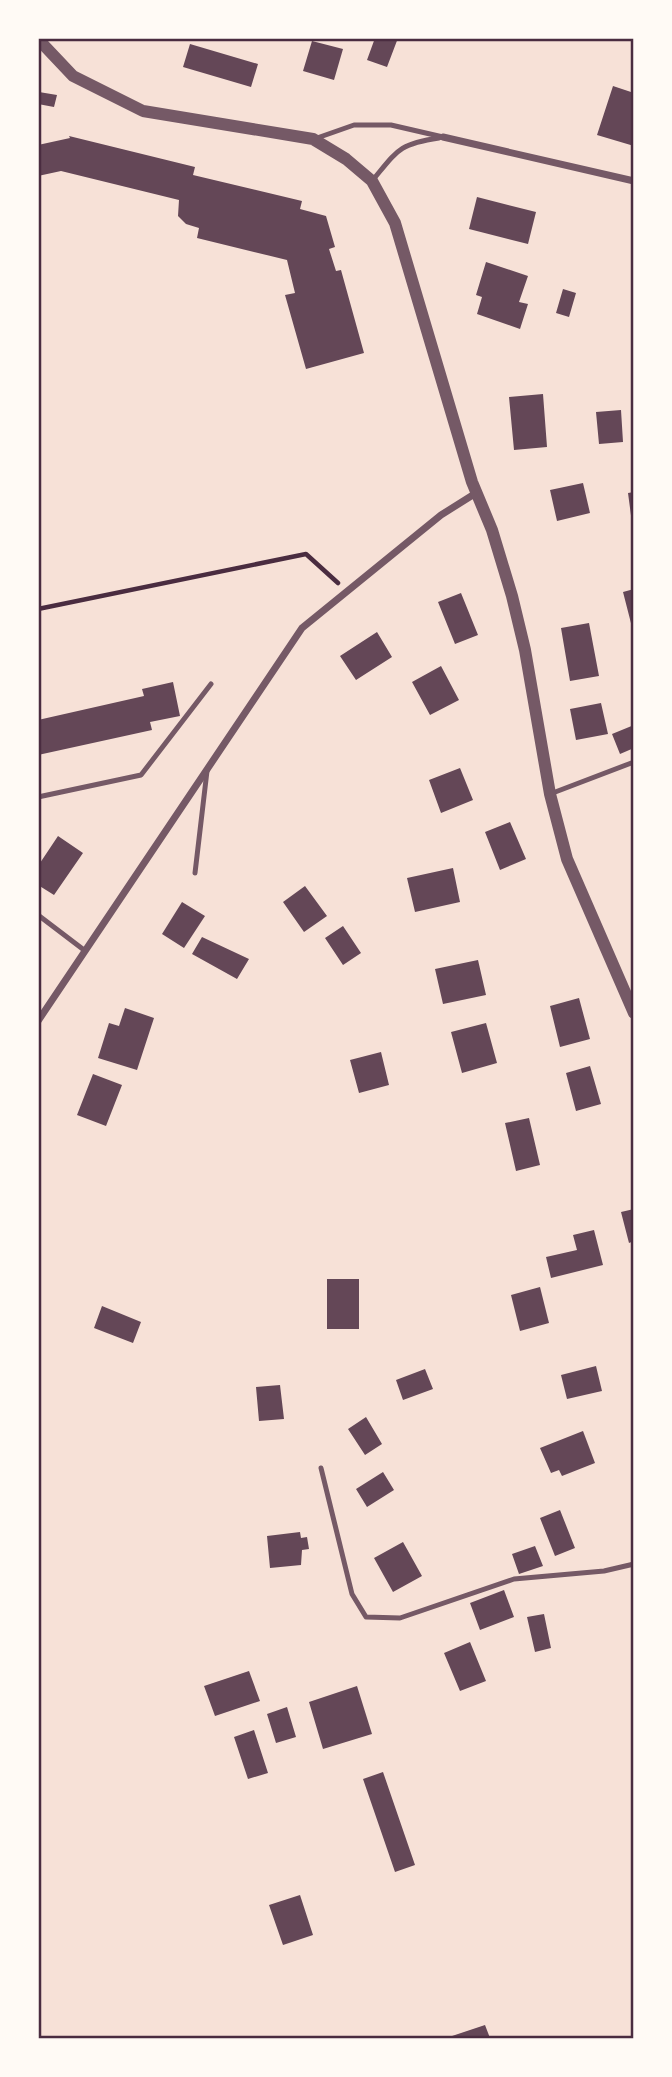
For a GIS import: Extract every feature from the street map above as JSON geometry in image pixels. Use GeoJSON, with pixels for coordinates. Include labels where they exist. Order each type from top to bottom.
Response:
{"type":"FeatureCollection","features":[{"type":"Feature","properties":{"kind":"street"},"geometry":{"type":"LineString","coordinates":[[38,39],[73,76],[143,111],[313,139],[346,159],[372,181],[395,223],[476,493],[492,530],[522,637],[550,794],[567,859],[634,1013]]}},
{"type":"Feature","properties":{"kind":"street"},"geometry":{"type":"LineString","coordinates":[[443,137],[634,181]]}},
{"type":"Feature","properties":{"kind":"street"},"geometry":{"type":"LineString","coordinates":[[38,1021],[302,628],[441,515],[476,493]]}},
{"type":"Feature","properties":{"kind":"lane"},"geometry":{"type":"LineString","coordinates":[[313,139],[354,125],[391,125],[443,137]]}},
{"type":"Feature","properties":{"kind":"lane"},"geometry":{"type":"LineString","coordinates":[[372,181],[398,150],[410,142],[443,137]]}},
{"type":"Feature","properties":{"kind":"lane"},"geometry":{"type":"LineString","coordinates":[[38,797],[141,775],[211,684]]}},
{"type":"Feature","properties":{"kind":"lane"},"geometry":{"type":"LineString","coordinates":[[550,794],[634,762]]}},
{"type":"Feature","properties":{"kind":"lane"},"geometry":{"type":"LineString","coordinates":[[195,873],[207,766]]}},
{"type":"Feature","properties":{"kind":"lane"},"geometry":{"type":"LineString","coordinates":[[38,915],[84,950]]}},
{"type":"Feature","properties":{"kind":"lane"},"geometry":{"type":"LineString","coordinates":[[321,1468],[352,1594],[366,1616],[400,1618],[514,1578],[604,1571],[634,1564]]}},
{"type":"Feature","properties":{"kind":"path"},"geometry":{"type":"LineString","coordinates":[[38,609],[306,554],[346,592]]}},
{"type":"Feature","properties":{"kind":"building"},"geometry":{"type":"Polygon","coordinates":[[[375,38],[398,38],[387,67],[367,60],[375,38]]]}},
{"type":"Feature","properties":{"kind":"building"},"geometry":{"type":"Polygon","coordinates":[[[312,41],[343,49],[334,80],[303,71],[312,41]]]}},
{"type":"Feature","properties":{"kind":"building"},"geometry":{"type":"Polygon","coordinates":[[[190,44],[258,64],[251,87],[183,67],[190,44]]]}},
{"type":"Feature","properties":{"kind":"building"},"geometry":{"type":"Polygon","coordinates":[[[613,86],[634,93],[634,146],[597,135],[613,86]]]}},
{"type":"Feature","properties":{"kind":"building"},"geometry":{"type":"Polygon","coordinates":[[[39,92],[57,95],[54,107],[38,104],[39,92]]]}},
{"type":"Feature","properties":{"kind":"building"},"geometry":{"type":"Polygon","coordinates":[[[69,136],[195,167],[193,175],[302,201],[300,209],[326,216],[335,247],[329,249],[336,271],[341,270],[364,353],[306,369],[285,295],[295,293],[287,260],[197,238],[199,228],[186,224],[178,216],[179,200],[61,171],[38,176],[38,145],[70,138],[69,136]]]}},
{"type":"Feature","properties":{"kind":"building"},"geometry":{"type":"Polygon","coordinates":[[[477,197],[536,212],[528,244],[469,229],[477,197]]]}},
{"type":"Feature","properties":{"kind":"building"},"geometry":{"type":"Polygon","coordinates":[[[486,262],[528,276],[519,302],[528,304],[520,329],[477,314],[482,297],[476,295],[486,262]]]}},
{"type":"Feature","properties":{"kind":"building"},"geometry":{"type":"Polygon","coordinates":[[[563,289],[576,293],[569,317],[556,313],[563,289]]]}},
{"type":"Feature","properties":{"kind":"building"},"geometry":{"type":"Polygon","coordinates":[[[543,394],[547,447],[514,450],[509,397],[543,394]]]}},
{"type":"Feature","properties":{"kind":"building"},"geometry":{"type":"Polygon","coordinates":[[[621,410],[623,442],[599,444],[596,412],[621,410]]]}},
{"type":"Feature","properties":{"kind":"building"},"geometry":{"type":"Polygon","coordinates":[[[583,483],[590,513],[557,521],[550,490],[583,483]]]}},
{"type":"Feature","properties":{"kind":"building"},"geometry":{"type":"Polygon","coordinates":[[[634,492],[634,523],[632,523],[628,493],[634,492]]]}},
{"type":"Feature","properties":{"kind":"building"},"geometry":{"type":"Polygon","coordinates":[[[634,589],[634,631],[633,631],[623,592],[634,589]]]}},
{"type":"Feature","properties":{"kind":"building"},"geometry":{"type":"Polygon","coordinates":[[[461,593],[478,635],[455,644],[438,602],[461,593]]]}},
{"type":"Feature","properties":{"kind":"building"},"geometry":{"type":"Polygon","coordinates":[[[589,623],[599,676],[570,681],[561,628],[589,623]]]}},
{"type":"Feature","properties":{"kind":"building"},"geometry":{"type":"Polygon","coordinates":[[[377,632],[392,657],[356,680],[340,656],[377,632]]]}},
{"type":"Feature","properties":{"kind":"building"},"geometry":{"type":"Polygon","coordinates":[[[441,666],[459,700],[430,715],[412,682],[441,666]]]}},
{"type":"Feature","properties":{"kind":"building"},"geometry":{"type":"Polygon","coordinates":[[[173,682],[180,716],[150,722],[152,730],[38,755],[38,720],[144,696],[142,689],[173,682]]]}},
{"type":"Feature","properties":{"kind":"building"},"geometry":{"type":"Polygon","coordinates":[[[601,703],[608,734],[576,740],[570,709],[601,703]]]}},
{"type":"Feature","properties":{"kind":"building"},"geometry":{"type":"Polygon","coordinates":[[[634,725],[634,748],[620,754],[612,734],[634,725]]]}},
{"type":"Feature","properties":{"kind":"building"},"geometry":{"type":"Polygon","coordinates":[[[460,768],[473,800],[441,813],[429,780],[460,768]]]}},
{"type":"Feature","properties":{"kind":"building"},"geometry":{"type":"Polygon","coordinates":[[[510,822],[526,859],[500,870],[485,832],[510,822]]]}},
{"type":"Feature","properties":{"kind":"building"},"geometry":{"type":"Polygon","coordinates":[[[58,836],[83,853],[54,895],[38,885],[38,866],[58,836]]]}},
{"type":"Feature","properties":{"kind":"building"},"geometry":{"type":"Polygon","coordinates":[[[453,868],[460,902],[415,912],[407,878],[453,868]]]}},
{"type":"Feature","properties":{"kind":"building"},"geometry":{"type":"Polygon","coordinates":[[[305,886],[327,916],[304,932],[283,902],[305,886]]]}},
{"type":"Feature","properties":{"kind":"building"},"geometry":{"type":"Polygon","coordinates":[[[182,902],[205,916],[184,948],[162,934],[182,902]]]}},
{"type":"Feature","properties":{"kind":"building"},"geometry":{"type":"Polygon","coordinates":[[[343,926],[361,953],[343,965],[325,938],[343,926]]]}},
{"type":"Feature","properties":{"kind":"building"},"geometry":{"type":"Polygon","coordinates":[[[202,937],[249,959],[237,979],[192,954],[202,937]]]}},
{"type":"Feature","properties":{"kind":"building"},"geometry":{"type":"Polygon","coordinates":[[[478,960],[486,995],[443,1004],[435,969],[478,960]]]}},
{"type":"Feature","properties":{"kind":"building"},"geometry":{"type":"Polygon","coordinates":[[[579,998],[590,1039],[560,1047],[550,1006],[579,998]]]}},
{"type":"Feature","properties":{"kind":"building"},"geometry":{"type":"Polygon","coordinates":[[[125,1008],[154,1018],[137,1070],[98,1058],[109,1023],[119,1026],[125,1008]]]}},
{"type":"Feature","properties":{"kind":"building"},"geometry":{"type":"Polygon","coordinates":[[[486,1023],[497,1063],[462,1073],[451,1032],[486,1023]]]}},
{"type":"Feature","properties":{"kind":"building"},"geometry":{"type":"Polygon","coordinates":[[[381,1052],[389,1085],[359,1093],[350,1060],[381,1052]]]}},
{"type":"Feature","properties":{"kind":"building"},"geometry":{"type":"Polygon","coordinates":[[[590,1066],[601,1104],[576,1111],[566,1073],[590,1066]]]}},
{"type":"Feature","properties":{"kind":"building"},"geometry":{"type":"Polygon","coordinates":[[[93,1074],[122,1085],[106,1126],[77,1115],[93,1074]]]}},
{"type":"Feature","properties":{"kind":"building"},"geometry":{"type":"Polygon","coordinates":[[[529,1118],[540,1165],[516,1171],[505,1123],[529,1118]]]}},
{"type":"Feature","properties":{"kind":"building"},"geometry":{"type":"Polygon","coordinates":[[[634,1209],[634,1241],[629,1243],[621,1212],[634,1209]]]}},
{"type":"Feature","properties":{"kind":"building"},"geometry":{"type":"Polygon","coordinates":[[[594,1230],[603,1265],[551,1278],[546,1257],[577,1250],[573,1235],[594,1230]]]}},
{"type":"Feature","properties":{"kind":"building"},"geometry":{"type":"Polygon","coordinates":[[[327,1279],[359,1279],[359,1329],[327,1329],[327,1279]]]}},
{"type":"Feature","properties":{"kind":"building"},"geometry":{"type":"Polygon","coordinates":[[[540,1287],[549,1323],[520,1331],[511,1295],[540,1287]]]}},
{"type":"Feature","properties":{"kind":"building"},"geometry":{"type":"Polygon","coordinates":[[[102,1306],[141,1322],[133,1343],[94,1328],[102,1306]]]}},
{"type":"Feature","properties":{"kind":"building"},"geometry":{"type":"Polygon","coordinates":[[[596,1366],[602,1391],[567,1399],[561,1375],[596,1366]]]}},
{"type":"Feature","properties":{"kind":"building"},"geometry":{"type":"Polygon","coordinates":[[[425,1369],[433,1389],[403,1400],[396,1380],[425,1369]]]}},
{"type":"Feature","properties":{"kind":"building"},"geometry":{"type":"Polygon","coordinates":[[[280,1385],[284,1419],[259,1421],[256,1387],[280,1385]]]}},
{"type":"Feature","properties":{"kind":"building"},"geometry":{"type":"Polygon","coordinates":[[[366,1417],[382,1444],[365,1455],[348,1429],[366,1417]]]}},
{"type":"Feature","properties":{"kind":"building"},"geometry":{"type":"Polygon","coordinates":[[[583,1431],[595,1463],[562,1476],[559,1470],[551,1473],[540,1448],[583,1431]]]}},
{"type":"Feature","properties":{"kind":"building"},"geometry":{"type":"Polygon","coordinates":[[[383,1472],[394,1490],[367,1507],[356,1489],[383,1472]]]}},
{"type":"Feature","properties":{"kind":"building"},"geometry":{"type":"Polygon","coordinates":[[[560,1510],[575,1548],[555,1556],[540,1518],[560,1510]]]}},
{"type":"Feature","properties":{"kind":"building"},"geometry":{"type":"Polygon","coordinates":[[[300,1532],[301,1538],[307,1537],[309,1549],[302,1550],[301,1565],[270,1568],[267,1536],[300,1532]]]}},
{"type":"Feature","properties":{"kind":"building"},"geometry":{"type":"Polygon","coordinates":[[[403,1542],[422,1576],[393,1592],[374,1558],[403,1542]]]}},
{"type":"Feature","properties":{"kind":"building"},"geometry":{"type":"Polygon","coordinates":[[[535,1546],[543,1566],[519,1574],[512,1554],[535,1546]]]}},
{"type":"Feature","properties":{"kind":"building"},"geometry":{"type":"Polygon","coordinates":[[[504,1590],[514,1617],[480,1630],[470,1603],[504,1590]]]}},
{"type":"Feature","properties":{"kind":"building"},"geometry":{"type":"Polygon","coordinates":[[[544,1614],[551,1648],[535,1652],[527,1617],[544,1614]]]}},
{"type":"Feature","properties":{"kind":"building"},"geometry":{"type":"Polygon","coordinates":[[[470,1642],[486,1681],[460,1691],[444,1653],[470,1642]]]}},
{"type":"Feature","properties":{"kind":"building"},"geometry":{"type":"Polygon","coordinates":[[[249,1671],[260,1701],[215,1716],[204,1686],[249,1671]]]}},
{"type":"Feature","properties":{"kind":"building"},"geometry":{"type":"Polygon","coordinates":[[[357,1686],[372,1734],[323,1749],[309,1702],[357,1686]]]}},
{"type":"Feature","properties":{"kind":"building"},"geometry":{"type":"Polygon","coordinates":[[[287,1707],[296,1737],[276,1743],[267,1714],[287,1707]]]}},
{"type":"Feature","properties":{"kind":"building"},"geometry":{"type":"Polygon","coordinates":[[[254,1730],[268,1773],[248,1779],[234,1737],[254,1730]]]}},
{"type":"Feature","properties":{"kind":"building"},"geometry":{"type":"Polygon","coordinates":[[[383,1772],[415,1865],[395,1872],[363,1779],[383,1772]]]}},
{"type":"Feature","properties":{"kind":"building"},"geometry":{"type":"Polygon","coordinates":[[[300,1895],[313,1935],[283,1945],[269,1905],[300,1895]]]}},
{"type":"Feature","properties":{"kind":"building"},"geometry":{"type":"Polygon","coordinates":[[[485,2025],[490,2038],[446,2038],[485,2025]]]}}]}
